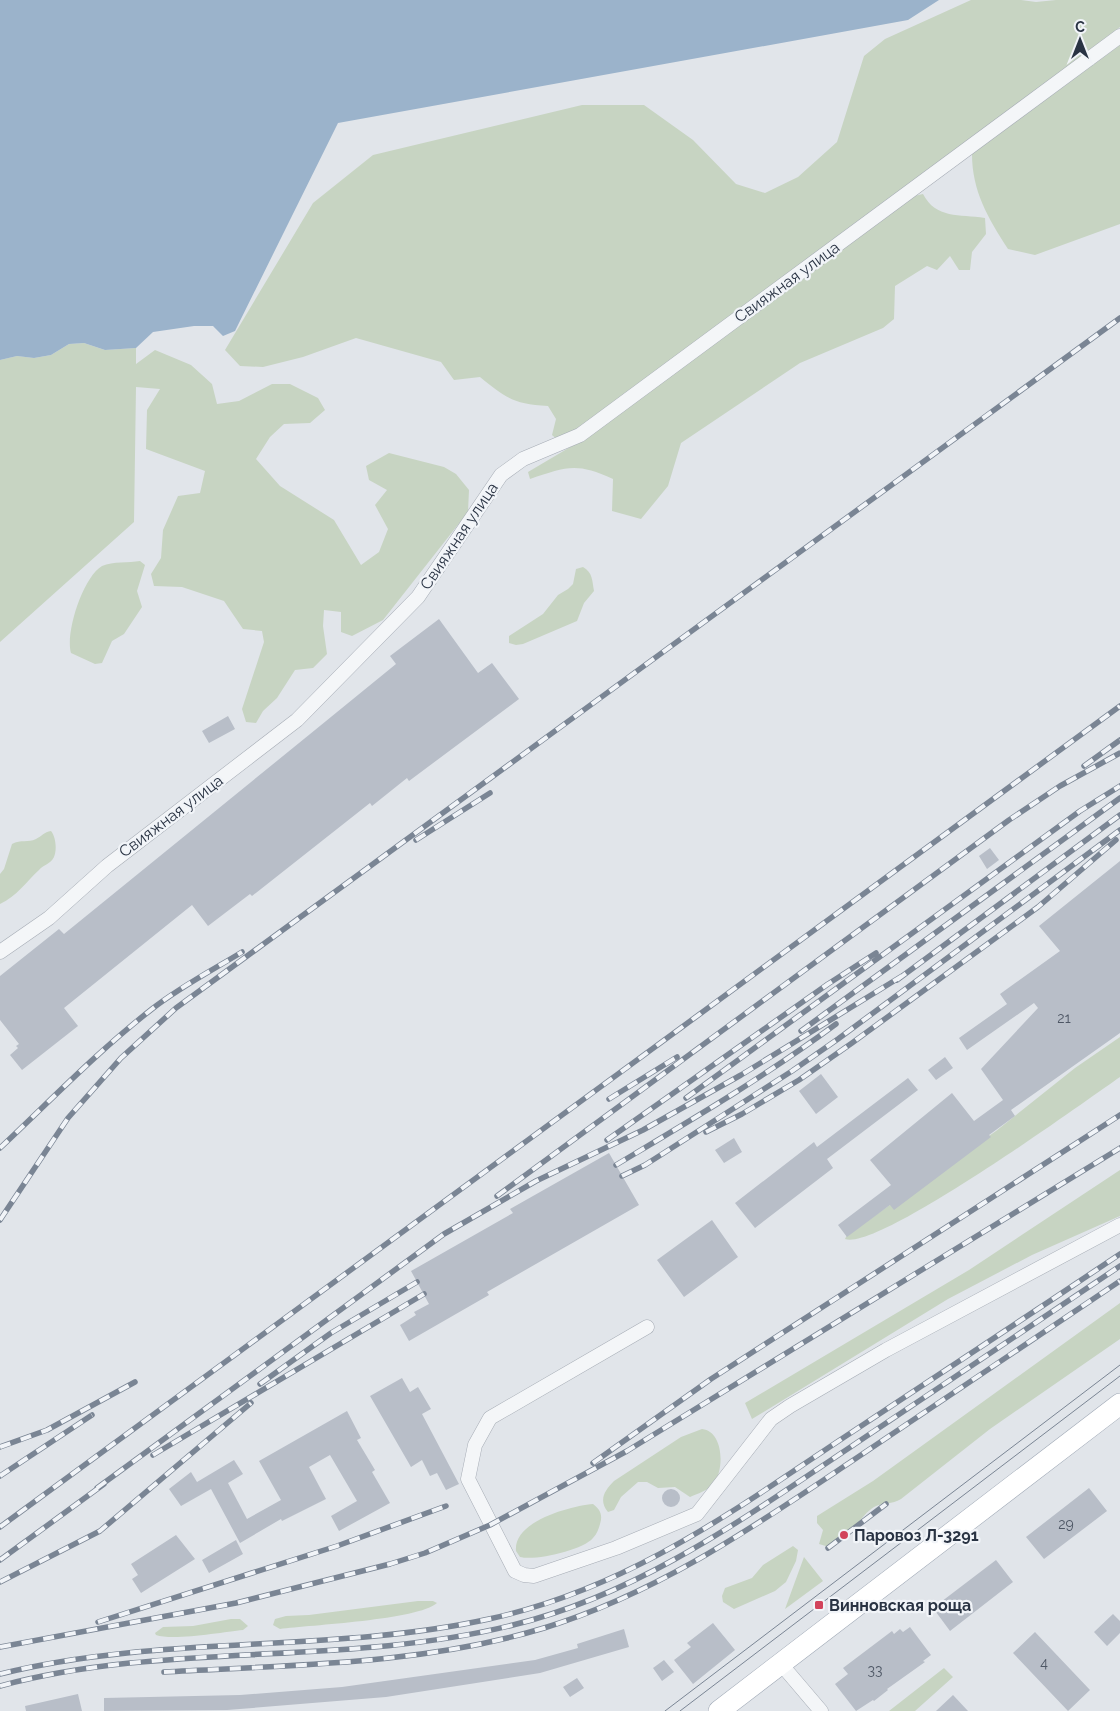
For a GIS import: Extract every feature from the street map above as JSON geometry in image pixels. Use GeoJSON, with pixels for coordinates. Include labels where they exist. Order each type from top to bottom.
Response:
{"type":"FeatureCollection","features":[{"type":"Feature","properties":{"kind":"main road"},"geometry":{"type":"LineString","coordinates":[[719,1711],[1120,1404]]}},
{"type":"Feature","properties":{"kind":"street","name":"Свияжная улица"},"geometry":{"type":"LineString","coordinates":[[0,952],[49,918],[107,866],[297,720],[418,597],[501,475],[523,458],[580,434],[1120,36]]}},
{"type":"Feature","properties":{"kind":"street"},"geometry":{"type":"LineString","coordinates":[[647,1327],[490,1418],[475,1445],[468,1479],[515,1571],[524,1575],[534,1576],[616,1548],[697,1514],[771,1419],[784,1410],[886,1350],[1120,1225]]}},
{"type":"Feature","properties":{"kind":"street"},"geometry":{"type":"LineString","coordinates":[[781,1664],[821,1711]]}},
{"type":"Feature","properties":{"kind":"green space"},"geometry":{"type":"Polygon","coordinates":[[[971,0],[1021,0],[1036,2],[1056,0],[1120,0],[1120,27],[780,283],[560,442],[552,435],[556,419],[548,406],[527,404],[511,399],[480,377],[454,380],[441,362],[356,338],[303,357],[263,367],[240,366],[225,350],[313,203],[373,155],[582,105],[644,105],[693,140],[736,184],[765,193],[798,177],[837,142],[864,56],[885,39],[971,0]]]}},
{"type":"Feature","properties":{"kind":"green space"},"geometry":{"type":"Polygon","coordinates":[[[1120,45],[1120,224],[1035,255],[1008,249],[982,204],[975,180],[972,154],[1120,45]]]}},
{"type":"Feature","properties":{"kind":"green space"},"geometry":{"type":"Polygon","coordinates":[[[923,194],[928,202],[941,212],[985,218],[986,234],[972,252],[970,270],[959,270],[950,256],[937,270],[927,266],[895,286],[894,319],[883,328],[800,363],[681,443],[668,486],[641,519],[612,511],[613,479],[589,470],[580,468],[562,469],[530,479],[528,472],[577,443],[914,196],[923,194]]]}},
{"type":"Feature","properties":{"kind":"green space"},"geometry":{"type":"Polygon","coordinates":[[[84,343],[105,350],[136,348],[136,364],[155,350],[191,365],[212,384],[217,404],[239,401],[272,384],[290,384],[318,398],[325,410],[310,423],[284,424],[270,437],[256,459],[280,486],[334,520],[361,565],[379,552],[388,529],[375,505],[387,490],[369,480],[366,466],[389,453],[444,467],[456,474],[469,490],[468,512],[383,620],[352,636],[341,632],[341,612],[324,610],[323,626],[327,654],[313,668],[295,670],[277,698],[263,711],[256,723],[246,722],[242,709],[264,642],[262,631],[243,629],[224,601],[182,587],[154,586],[151,574],[161,558],[163,530],[178,496],[200,493],[205,471],[146,449],[147,410],[160,389],[136,387],[134,522],[0,642],[0,360],[17,356],[34,358],[51,355],[69,344],[84,343]]]}},
{"type":"Feature","properties":{"kind":"green space"},"geometry":{"type":"Polygon","coordinates":[[[140,561],[145,565],[137,591],[142,607],[124,634],[112,641],[102,663],[95,664],[71,653],[70,644],[73,620],[88,581],[95,572],[106,564],[140,561]]]}},
{"type":"Feature","properties":{"kind":"green space"},"geometry":{"type":"Polygon","coordinates":[[[583,567],[590,574],[594,591],[584,603],[577,621],[523,644],[509,643],[509,636],[543,614],[558,595],[573,584],[576,569],[583,567]]]}},
{"type":"Feature","properties":{"kind":"green space"},"geometry":{"type":"Polygon","coordinates":[[[51,831],[56,844],[53,859],[16,893],[0,904],[0,874],[4,869],[12,844],[33,840],[51,831]]]}},
{"type":"Feature","properties":{"kind":"green space"},"geometry":{"type":"Polygon","coordinates":[[[1120,1037],[1120,1077],[1026,1143],[937,1200],[896,1223],[865,1237],[845,1239],[847,1235],[996,1131],[1075,1068],[1120,1037]]]}},
{"type":"Feature","properties":{"kind":"green space"},"geometry":{"type":"Polygon","coordinates":[[[1120,1170],[1120,1216],[1032,1255],[948,1299],[752,1419],[745,1403],[969,1270],[1120,1170]]]}},
{"type":"Feature","properties":{"kind":"green space"},"geometry":{"type":"Polygon","coordinates":[[[1120,1303],[1120,1339],[990,1429],[901,1499],[874,1507],[837,1544],[829,1547],[819,1544],[823,1530],[817,1523],[817,1516],[873,1481],[1120,1303]]]}},
{"type":"Feature","properties":{"kind":"green space"},"geometry":{"type":"Polygon","coordinates":[[[702,1429],[709,1431],[714,1436],[720,1451],[720,1469],[718,1476],[711,1486],[703,1492],[690,1497],[675,1487],[658,1488],[647,1482],[638,1482],[621,1497],[614,1510],[608,1512],[603,1499],[614,1481],[681,1437],[702,1429]]]}},
{"type":"Feature","properties":{"kind":"green space"},"geometry":{"type":"Polygon","coordinates":[[[593,1504],[600,1512],[601,1521],[596,1535],[580,1547],[559,1554],[527,1558],[520,1557],[516,1551],[518,1540],[533,1523],[558,1512],[593,1504]]]}},
{"type":"Feature","properties":{"kind":"green space"},"geometry":{"type":"Polygon","coordinates":[[[793,1546],[798,1550],[796,1561],[786,1582],[775,1591],[734,1609],[723,1602],[722,1596],[725,1588],[752,1578],[763,1565],[793,1546]]]}},
{"type":"Feature","properties":{"kind":"green space"},"geometry":{"type":"Polygon","coordinates":[[[804,1557],[823,1581],[785,1609],[804,1557]]]}},
{"type":"Feature","properties":{"kind":"green space"},"geometry":{"type":"Polygon","coordinates":[[[418,1601],[433,1601],[437,1603],[426,1609],[387,1618],[280,1629],[273,1625],[275,1619],[286,1616],[309,1615],[418,1601]]]}},
{"type":"Feature","properties":{"kind":"green space"},"geometry":{"type":"Polygon","coordinates":[[[240,1619],[248,1626],[243,1630],[186,1637],[164,1637],[155,1633],[163,1627],[193,1626],[240,1619]]]}},
{"type":"Feature","properties":{"kind":"green space"},"geometry":{"type":"Polygon","coordinates":[[[944,1668],[953,1677],[915,1711],[889,1711],[944,1668]]]}},
{"type":"Feature","properties":{"kind":"water"},"geometry":{"type":"Polygon","coordinates":[[[0,0],[939,0],[908,20],[338,123],[235,331],[223,336],[213,326],[194,326],[153,332],[136,348],[105,350],[84,343],[69,344],[51,355],[34,358],[17,356],[0,360],[0,0]]]}},
{"type":"Feature","properties":{"kind":"building"},"geometry":{"type":"Polygon","coordinates":[[[439,619],[478,673],[492,663],[519,699],[409,781],[407,778],[372,806],[370,803],[252,896],[250,894],[208,926],[192,905],[64,1008],[78,1026],[22,1070],[10,1055],[18,1048],[16,1046],[19,1044],[0,1020],[0,976],[59,929],[64,934],[315,730],[396,664],[390,656],[439,619]]]}},
{"type":"Feature","properties":{"kind":"building"},"geometry":{"type":"Polygon","coordinates":[[[228,716],[235,729],[209,743],[202,731],[228,716]]]}},
{"type":"Feature","properties":{"kind":"building"},"geometry":{"type":"Polygon","coordinates":[[[990,848],[999,860],[987,869],[979,856],[990,848]]]}},
{"type":"Feature","properties":{"kind":"building"},"geometry":{"type":"Polygon","coordinates":[[[1120,861],[1120,1033],[1011,1110],[1015,1116],[989,1135],[991,1137],[894,1210],[890,1205],[847,1237],[838,1225],[891,1185],[870,1160],[952,1093],[974,1121],[1003,1100],[981,1069],[1038,1008],[1034,1003],[967,1050],[959,1038],[1007,1004],[1000,994],[1060,951],[1039,926],[1120,861]]]}},
{"type":"Feature","properties":{"kind":"building"},"geometry":{"type":"Polygon","coordinates":[[[945,1057],[953,1068],[936,1080],[928,1070],[945,1057]]]}},
{"type":"Feature","properties":{"kind":"building"},"geometry":{"type":"Polygon","coordinates":[[[821,1074],[838,1097],[816,1114],[799,1091],[821,1074]]]}},
{"type":"Feature","properties":{"kind":"building"},"geometry":{"type":"Polygon","coordinates":[[[908,1078],[918,1090],[827,1159],[833,1168],[755,1228],[735,1203],[814,1142],[817,1147],[908,1078]]]}},
{"type":"Feature","properties":{"kind":"building"},"geometry":{"type":"Polygon","coordinates":[[[734,1138],[742,1152],[724,1163],[715,1150],[734,1138]]]}},
{"type":"Feature","properties":{"kind":"building"},"geometry":{"type":"Polygon","coordinates":[[[609,1153],[639,1205],[487,1292],[489,1295],[409,1341],[400,1325],[416,1315],[414,1312],[429,1304],[411,1271],[513,1213],[510,1209],[609,1153]]]}},
{"type":"Feature","properties":{"kind":"building"},"geometry":{"type":"Polygon","coordinates":[[[712,1220],[738,1257],[684,1297],[657,1260],[712,1220]]]}},
{"type":"Feature","properties":{"kind":"building"},"geometry":{"type":"Polygon","coordinates":[[[402,1378],[410,1392],[418,1387],[431,1409],[422,1414],[459,1484],[446,1490],[437,1473],[430,1476],[422,1460],[411,1467],[370,1396],[402,1378]]]}},
{"type":"Feature","properties":{"kind":"building"},"geometry":{"type":"Polygon","coordinates":[[[347,1411],[361,1438],[357,1440],[375,1470],[372,1472],[390,1503],[339,1531],[331,1516],[357,1501],[330,1455],[309,1467],[326,1499],[282,1521],[281,1519],[240,1543],[211,1489],[181,1506],[169,1489],[191,1472],[197,1482],[234,1460],[243,1474],[228,1483],[247,1519],[281,1500],[259,1461],[347,1411]]]}},
{"type":"Feature","properties":{"kind":"building"},"geometry":{"type":"Polygon","coordinates":[[[1089,1488],[1107,1511],[1044,1559],[1026,1537],[1089,1488]]]}},
{"type":"Feature","properties":{"kind":"building"},"geometry":{"type":"Polygon","coordinates":[[[667,1489],[675,1489],[680,1494],[678,1505],[667,1507],[662,1502],[662,1494],[667,1489]]]}},
{"type":"Feature","properties":{"kind":"building"},"geometry":{"type":"Polygon","coordinates":[[[176,1535],[195,1559],[141,1593],[132,1579],[138,1575],[131,1564],[176,1535]]]}},
{"type":"Feature","properties":{"kind":"building"},"geometry":{"type":"Polygon","coordinates":[[[236,1540],[243,1554],[209,1573],[202,1560],[236,1540]]]}},
{"type":"Feature","properties":{"kind":"building"},"geometry":{"type":"Polygon","coordinates":[[[996,1560],[1013,1582],[950,1631],[933,1608],[996,1560]]]}},
{"type":"Feature","properties":{"kind":"building"},"geometry":{"type":"Polygon","coordinates":[[[1113,1614],[1120,1621],[1120,1633],[1107,1646],[1094,1632],[1113,1614]]]}},
{"type":"Feature","properties":{"kind":"building"},"geometry":{"type":"Polygon","coordinates":[[[713,1623],[735,1650],[693,1684],[674,1660],[691,1647],[687,1643],[713,1623]]]}},
{"type":"Feature","properties":{"kind":"building"},"geometry":{"type":"Polygon","coordinates":[[[910,1627],[931,1655],[923,1661],[925,1662],[887,1689],[874,1701],[856,1711],[835,1684],[848,1674],[843,1668],[892,1631],[894,1634],[900,1629],[903,1632],[910,1627]]]}},
{"type":"Feature","properties":{"kind":"building"},"geometry":{"type":"Polygon","coordinates":[[[624,1629],[629,1647],[540,1673],[386,1697],[227,1710],[104,1711],[104,1698],[240,1695],[342,1687],[535,1660],[578,1648],[577,1644],[624,1629]]]}},
{"type":"Feature","properties":{"kind":"building"},"geometry":{"type":"Polygon","coordinates":[[[1035,1632],[1090,1690],[1068,1711],[1013,1653],[1035,1632]]]}},
{"type":"Feature","properties":{"kind":"building"},"geometry":{"type":"Polygon","coordinates":[[[664,1660],[674,1672],[662,1681],[653,1668],[664,1660]]]}},
{"type":"Feature","properties":{"kind":"building"},"geometry":{"type":"Polygon","coordinates":[[[577,1678],[584,1688],[570,1697],[563,1687],[577,1678]]]}},
{"type":"Feature","properties":{"kind":"building"},"geometry":{"type":"Polygon","coordinates":[[[78,1694],[82,1711],[26,1711],[25,1706],[78,1694]]]}},
{"type":"Feature","properties":{"kind":"building"},"geometry":{"type":"Polygon","coordinates":[[[953,1695],[968,1711],[936,1711],[953,1695]]]}},
{"type":"Feature","properties":{"kind":"tram line"},"geometry":{"type":"LineString","coordinates":[[665,1711],[1120,1365]]}},
{"type":"Feature","properties":{"kind":"tram line"},"geometry":{"type":"LineString","coordinates":[[680,1711],[1120,1376]]}},
{"type":"Feature","properties":{"kind":"railway"},"geometry":{"type":"LineString","coordinates":[[0,1220],[68,1118],[121,1058],[176,1008],[1120,318]]}},
{"type":"Feature","properties":{"kind":"railway"},"geometry":{"type":"LineString","coordinates":[[0,1527],[1120,706]]}},
{"type":"Feature","properties":{"kind":"railway"},"geometry":{"type":"LineString","coordinates":[[1084,766],[1120,740]]}},
{"type":"Feature","properties":{"kind":"railway"},"geometry":{"type":"LineString","coordinates":[[497,1196],[1009,820],[1060,786],[1120,753]]}},
{"type":"Feature","properties":{"kind":"railway"},"geometry":{"type":"LineString","coordinates":[[686,1098],[1080,811],[1120,786]]}},
{"type":"Feature","properties":{"kind":"railway"},"geometry":{"type":"LineString","coordinates":[[416,840],[490,793]]}},
{"type":"Feature","properties":{"kind":"railway"},"geometry":{"type":"LineString","coordinates":[[801,1031],[1120,798]]}},
{"type":"Feature","properties":{"kind":"railway"},"geometry":{"type":"LineString","coordinates":[[897,980],[1120,815]]}},
{"type":"Feature","properties":{"kind":"railway"},"geometry":{"type":"LineString","coordinates":[[622,1176],[645,1165],[792,1071],[1120,830]]}},
{"type":"Feature","properties":{"kind":"railway"},"geometry":{"type":"LineString","coordinates":[[706,1132],[742,1114],[799,1080],[852,1043],[1038,907],[1116,840]]}},
{"type":"Feature","properties":{"kind":"railway"},"geometry":{"type":"LineString","coordinates":[[0,1148],[93,1059],[132,1025],[174,993],[242,952]]}},
{"type":"Feature","properties":{"kind":"railway"},"geometry":{"type":"LineString","coordinates":[[607,1140],[828,984],[876,953]]}},
{"type":"Feature","properties":{"kind":"railway"},"geometry":{"type":"LineString","coordinates":[[97,1488],[444,1234],[536,1181],[643,1130],[741,1075],[902,976]]}},
{"type":"Feature","properties":{"kind":"railway"},"geometry":{"type":"LineString","coordinates":[[616,1165],[755,1080],[836,1024]]}},
{"type":"Feature","properties":{"kind":"railway"},"geometry":{"type":"LineString","coordinates":[[609,1099],[677,1057]]}},
{"type":"Feature","properties":{"kind":"railway"},"geometry":{"type":"LineString","coordinates":[[593,1463],[711,1379],[1120,1115]]}},
{"type":"Feature","properties":{"kind":"railway"},"geometry":{"type":"LineString","coordinates":[[0,1647],[236,1603],[390,1564],[425,1553],[490,1525],[627,1451],[1120,1148]]}},
{"type":"Feature","properties":{"kind":"railway"},"geometry":{"type":"LineString","coordinates":[[0,1674],[122,1653],[368,1637],[429,1630],[489,1619],[539,1606],[586,1589],[631,1569],[717,1521],[1120,1254]]}},
{"type":"Feature","properties":{"kind":"railway"},"geometry":{"type":"LineString","coordinates":[[0,1686],[63,1672],[127,1663],[321,1651],[450,1638],[513,1625],[559,1611],[604,1594],[647,1574],[729,1527],[1120,1266]]}},
{"type":"Feature","properties":{"kind":"railway"},"geometry":{"type":"LineString","coordinates":[[164,1672],[307,1665],[451,1650],[544,1628],[586,1613],[667,1577],[743,1532],[818,1484],[1120,1281]]}},
{"type":"Feature","properties":{"kind":"railway"},"geometry":{"type":"LineString","coordinates":[[260,1384],[331,1333],[417,1282]]}},
{"type":"Feature","properties":{"kind":"railway"},"geometry":{"type":"LineString","coordinates":[[153,1455],[424,1294]]}},
{"type":"Feature","properties":{"kind":"railway"},"geometry":{"type":"LineString","coordinates":[[0,1447],[47,1430],[135,1382]]}},
{"type":"Feature","properties":{"kind":"railway"},"geometry":{"type":"LineString","coordinates":[[0,1582],[100,1531],[251,1403]]}},
{"type":"Feature","properties":{"kind":"railway"},"geometry":{"type":"LineString","coordinates":[[0,1476],[92,1415]]}},
{"type":"Feature","properties":{"kind":"railway"},"geometry":{"type":"LineString","coordinates":[[0,1560],[104,1484]]}},
{"type":"Feature","properties":{"kind":"railway"},"geometry":{"type":"LineString","coordinates":[[828,1548],[886,1504]]}},
{"type":"Feature","properties":{"kind":"railway"},"geometry":{"type":"LineString","coordinates":[[98,1622],[337,1546],[446,1506]]}},
{"type":"Feature","properties":{"kind":"place","name":"Паровоз Л-3291"},"geometry":{"type":"Point","coordinates":[844,1535]}},
{"type":"Feature","properties":{"kind":"place","name":"Винновская роща"},"geometry":{"type":"Point","coordinates":[819,1605]}}]}
